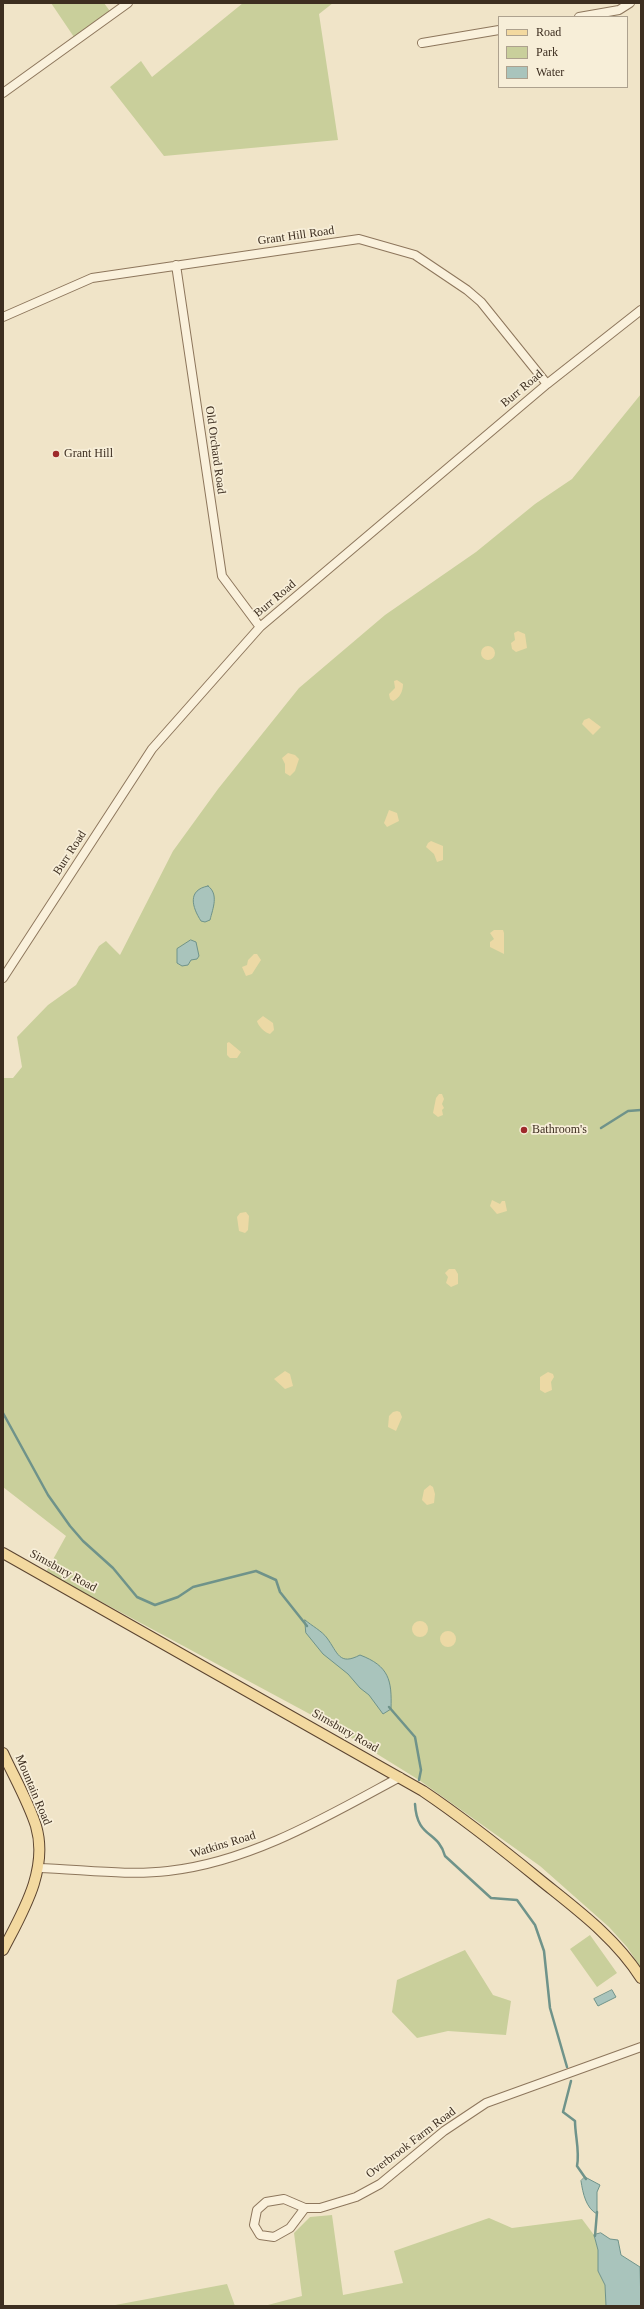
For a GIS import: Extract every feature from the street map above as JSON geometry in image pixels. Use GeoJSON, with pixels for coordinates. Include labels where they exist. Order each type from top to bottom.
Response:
{"type":"FeatureCollection","features":[{"type":"Feature","properties":{"kind":"main road","name":"Simsbury Road"},"geometry":{"type":"LineString","coordinates":[[3,1552],[400,1777],[462,1818],[585,1916],[616,1945],[641,1978]]}},
{"type":"Feature","properties":{"kind":"main road","name":"Mountain Road"},"geometry":{"type":"LineString","coordinates":[[3,1753],[36,1827],[39,1853],[38,1868],[25,1906],[3,1950]]}},
{"type":"Feature","properties":{"kind":"street"},"geometry":{"type":"LineString","coordinates":[[3,93],[128,3]]}},
{"type":"Feature","properties":{"kind":"street"},"geometry":{"type":"LineString","coordinates":[[585,16],[619,10],[630,3]]}},
{"type":"Feature","properties":{"kind":"street"},"geometry":{"type":"LineString","coordinates":[[422,43],[498,30]]}},
{"type":"Feature","properties":{"kind":"street","name":"Grant Hill Road"},"geometry":{"type":"LineString","coordinates":[[3,317],[92,278],[359,239],[414,256],[467,290],[481,302],[547,384]]}},
{"type":"Feature","properties":{"kind":"street","name":"Old Orchard Road"},"geometry":{"type":"LineString","coordinates":[[176,265],[222,576],[260,627]]}},
{"type":"Feature","properties":{"kind":"street","name":"Burr Road"},"geometry":{"type":"LineString","coordinates":[[3,978],[152,749],[260,627],[547,384],[641,310]]}},
{"type":"Feature","properties":{"kind":"street","name":"Watkins Road"},"geometry":{"type":"LineString","coordinates":[[38,1868],[160,1872],[197,1867],[219,1861],[272,1841],[400,1777]]}},
{"type":"Feature","properties":{"kind":"street","name":"Overbrook Farm Road"},"geometry":{"type":"LineString","coordinates":[[305,2208],[290,2228],[274,2237],[260,2235],[254,2225],[257,2210],[266,2202],[284,2199],[305,2208],[320,2208],[356,2197],[380,2184],[444,2131],[486,2104],[641,2047]]}},
{"type":"Feature","properties":{"kind":"green space"},"geometry":{"type":"Polygon","coordinates":[[[51,3],[104,3],[112,14],[76,40],[51,3]]]}},
{"type":"Feature","properties":{"kind":"green space"},"geometry":{"type":"Polygon","coordinates":[[[243,3],[333,3],[319,14],[338,140],[164,156],[110,87],[141,61],[152,77],[243,3]]]}},
{"type":"Feature","properties":{"kind":"green space"},"geometry":{"type":"Polygon","coordinates":[[[641,394],[641,1968],[627,1947],[609,1927],[540,1866],[419,1780],[332,1726],[46,1572],[66,1536],[3,1487],[3,1078],[13,1078],[22,1067],[17,1037],[48,1005],[76,985],[99,946],[106,941],[120,955],[173,851],[218,789],[299,688],[385,615],[476,552],[535,504],[572,479],[641,394]]]}},
{"type":"Feature","properties":{"kind":"green space"},"geometry":{"type":"Polygon","coordinates":[[[590,1935],[617,1973],[597,1987],[570,1949],[590,1935]]]}},
{"type":"Feature","properties":{"kind":"green space"},"geometry":{"type":"Polygon","coordinates":[[[465,1950],[493,1995],[511,2001],[506,2035],[448,2031],[417,2038],[392,2012],[397,1980],[465,1950]]]}},
{"type":"Feature","properties":{"kind":"green space"},"geometry":{"type":"Polygon","coordinates":[[[332,2215],[343,2295],[403,2283],[394,2251],[489,2218],[512,2228],[582,2219],[594,2235],[598,2250],[598,2271],[605,2285],[606,2306],[264,2306],[302,2296],[294,2233],[310,2217],[332,2215]]]}},
{"type":"Feature","properties":{"kind":"green space"},"geometry":{"type":"Polygon","coordinates":[[[227,2284],[235,2306],[110,2306],[227,2284]]]}},
{"type":"Feature","properties":{"kind":"sand"},"geometry":{"type":"Polygon","coordinates":[[[518,631],[525,634],[527,648],[516,652],[512,649],[511,643],[515,640],[514,633],[518,631]]]}},
{"type":"Feature","properties":{"kind":"sand"},"geometry":{"type":"Polygon","coordinates":[[[485,646],[491,646],[495,650],[495,656],[491,660],[485,660],[481,656],[481,650],[485,646]]]}},
{"type":"Feature","properties":{"kind":"sand"},"geometry":{"type":"Polygon","coordinates":[[[397,680],[403,684],[401,694],[393,701],[390,699],[389,694],[395,688],[394,681],[397,680]]]}},
{"type":"Feature","properties":{"kind":"sand"},"geometry":{"type":"Polygon","coordinates":[[[589,718],[601,727],[593,735],[582,724],[584,720],[589,718]]]}},
{"type":"Feature","properties":{"kind":"sand"},"geometry":{"type":"Polygon","coordinates":[[[288,753],[295,755],[299,759],[295,771],[290,776],[285,773],[285,764],[282,758],[288,753]]]}},
{"type":"Feature","properties":{"kind":"sand"},"geometry":{"type":"Polygon","coordinates":[[[389,810],[397,813],[399,821],[387,827],[384,823],[389,810]]]}},
{"type":"Feature","properties":{"kind":"sand"},"geometry":{"type":"Polygon","coordinates":[[[431,841],[443,846],[443,860],[437,862],[434,854],[426,847],[431,841]]]}},
{"type":"Feature","properties":{"kind":"sand"},"geometry":{"type":"Polygon","coordinates":[[[494,930],[503,930],[504,954],[490,947],[490,942],[494,939],[490,933],[494,930]]]}},
{"type":"Feature","properties":{"kind":"sand"},"geometry":{"type":"Polygon","coordinates":[[[254,954],[257,954],[261,960],[252,974],[246,976],[242,967],[247,965],[248,960],[254,954]]]}},
{"type":"Feature","properties":{"kind":"sand"},"geometry":{"type":"Polygon","coordinates":[[[263,1016],[273,1023],[274,1030],[270,1034],[260,1027],[257,1021],[263,1016]]]}},
{"type":"Feature","properties":{"kind":"sand"},"geometry":{"type":"Polygon","coordinates":[[[229,1042],[241,1052],[237,1058],[230,1058],[227,1055],[227,1043],[229,1042]]]}},
{"type":"Feature","properties":{"kind":"sand"},"geometry":{"type":"Polygon","coordinates":[[[439,1094],[442,1094],[444,1099],[442,1104],[444,1108],[442,1110],[443,1115],[438,1117],[433,1113],[436,1098],[439,1094]]]}},
{"type":"Feature","properties":{"kind":"sand"},"geometry":{"type":"Polygon","coordinates":[[[492,1200],[500,1204],[502,1201],[505,1201],[507,1211],[497,1214],[490,1206],[492,1200]]]}},
{"type":"Feature","properties":{"kind":"sand"},"geometry":{"type":"Polygon","coordinates":[[[246,1212],[249,1216],[248,1230],[245,1233],[239,1231],[237,1217],[240,1213],[246,1212]]]}},
{"type":"Feature","properties":{"kind":"sand"},"geometry":{"type":"Polygon","coordinates":[[[449,1269],[455,1269],[458,1274],[458,1284],[451,1287],[446,1283],[448,1277],[445,1273],[449,1269]]]}},
{"type":"Feature","properties":{"kind":"sand"},"geometry":{"type":"Polygon","coordinates":[[[285,1371],[290,1374],[293,1386],[285,1389],[274,1379],[285,1371]]]}},
{"type":"Feature","properties":{"kind":"sand"},"geometry":{"type":"Polygon","coordinates":[[[548,1372],[553,1374],[554,1377],[551,1382],[552,1390],[545,1393],[540,1390],[540,1377],[548,1372]]]}},
{"type":"Feature","properties":{"kind":"sand"},"geometry":{"type":"Polygon","coordinates":[[[393,1412],[400,1412],[402,1417],[396,1431],[388,1427],[389,1416],[393,1412]]]}},
{"type":"Feature","properties":{"kind":"sand"},"geometry":{"type":"Polygon","coordinates":[[[430,1485],[433,1487],[435,1494],[434,1503],[427,1505],[422,1500],[424,1490],[430,1485]]]}},
{"type":"Feature","properties":{"kind":"sand"},"geometry":{"type":"Polygon","coordinates":[[[420,1621],[426,1623],[428,1629],[426,1635],[420,1637],[414,1635],[412,1629],[414,1623],[420,1621]]]}},
{"type":"Feature","properties":{"kind":"sand"},"geometry":{"type":"Polygon","coordinates":[[[448,1631],[454,1633],[456,1639],[454,1645],[448,1647],[442,1645],[440,1639],[442,1633],[448,1631]]]}},
{"type":"Feature","properties":{"kind":"water"},"geometry":{"type":"Polygon","coordinates":[[[208,886],[213,893],[214,906],[210,920],[205,922],[201,921],[198,916],[193,900],[197,891],[208,886]]]}},
{"type":"Feature","properties":{"kind":"water"},"geometry":{"type":"Polygon","coordinates":[[[191,940],[196,942],[199,956],[197,959],[191,960],[188,965],[182,966],[177,963],[177,949],[191,940]]]}},
{"type":"Feature","properties":{"kind":"water"},"geometry":{"type":"Polygon","coordinates":[[[305,1620],[325,1635],[337,1653],[343,1658],[348,1659],[360,1655],[370,1659],[383,1669],[387,1675],[391,1690],[391,1709],[383,1714],[369,1695],[360,1688],[348,1674],[323,1654],[306,1633],[305,1620]]]}},
{"type":"Feature","properties":{"kind":"water"},"geometry":{"type":"Polygon","coordinates":[[[612,1990],[616,1997],[598,2006],[594,1999],[612,1990]]]}},
{"type":"Feature","properties":{"kind":"water"},"geometry":{"type":"Polygon","coordinates":[[[585,2177],[600,2185],[597,2192],[597,2214],[590,2208],[584,2196],[581,2181],[585,2177]]]}},
{"type":"Feature","properties":{"kind":"water"},"geometry":{"type":"Polygon","coordinates":[[[601,2233],[610,2239],[618,2240],[621,2255],[640,2267],[641,2306],[606,2306],[605,2285],[598,2271],[598,2250],[594,2235],[601,2233]]]}},
{"type":"Feature","properties":{"kind":"waterway"},"geometry":{"type":"LineString","coordinates":[[601,1128],[628,1111],[641,1110]]}},
{"type":"Feature","properties":{"kind":"waterway"},"geometry":{"type":"LineString","coordinates":[[3,1413],[48,1495],[70,1526],[83,1541],[113,1568],[137,1597],[155,1605],[178,1597],[193,1587],[256,1571],[276,1580],[280,1592],[307,1626]]}},
{"type":"Feature","properties":{"kind":"waterway"},"geometry":{"type":"LineString","coordinates":[[389,1707],[415,1737],[421,1770],[419,1780]]}},
{"type":"Feature","properties":{"kind":"waterway"},"geometry":{"type":"LineString","coordinates":[[415,1804],[420,1823],[424,1829],[438,1842],[445,1856],[491,1898],[517,1900],[535,1925],[544,1951],[550,2008],[567,2067]]}},
{"type":"Feature","properties":{"kind":"waterway"},"geometry":{"type":"LineString","coordinates":[[571,2081],[563,2112],[575,2121],[578,2155],[577,2166],[586,2179]]}},
{"type":"Feature","properties":{"kind":"waterway"},"geometry":{"type":"LineString","coordinates":[[595,2236],[597,2212]]}},
{"type":"Feature","properties":{"kind":"place","name":"Grant Hill"},"geometry":{"type":"Point","coordinates":[56,454]}},
{"type":"Feature","properties":{"kind":"place","name":"Bathroom's"},"geometry":{"type":"Point","coordinates":[524,1130]}}]}
